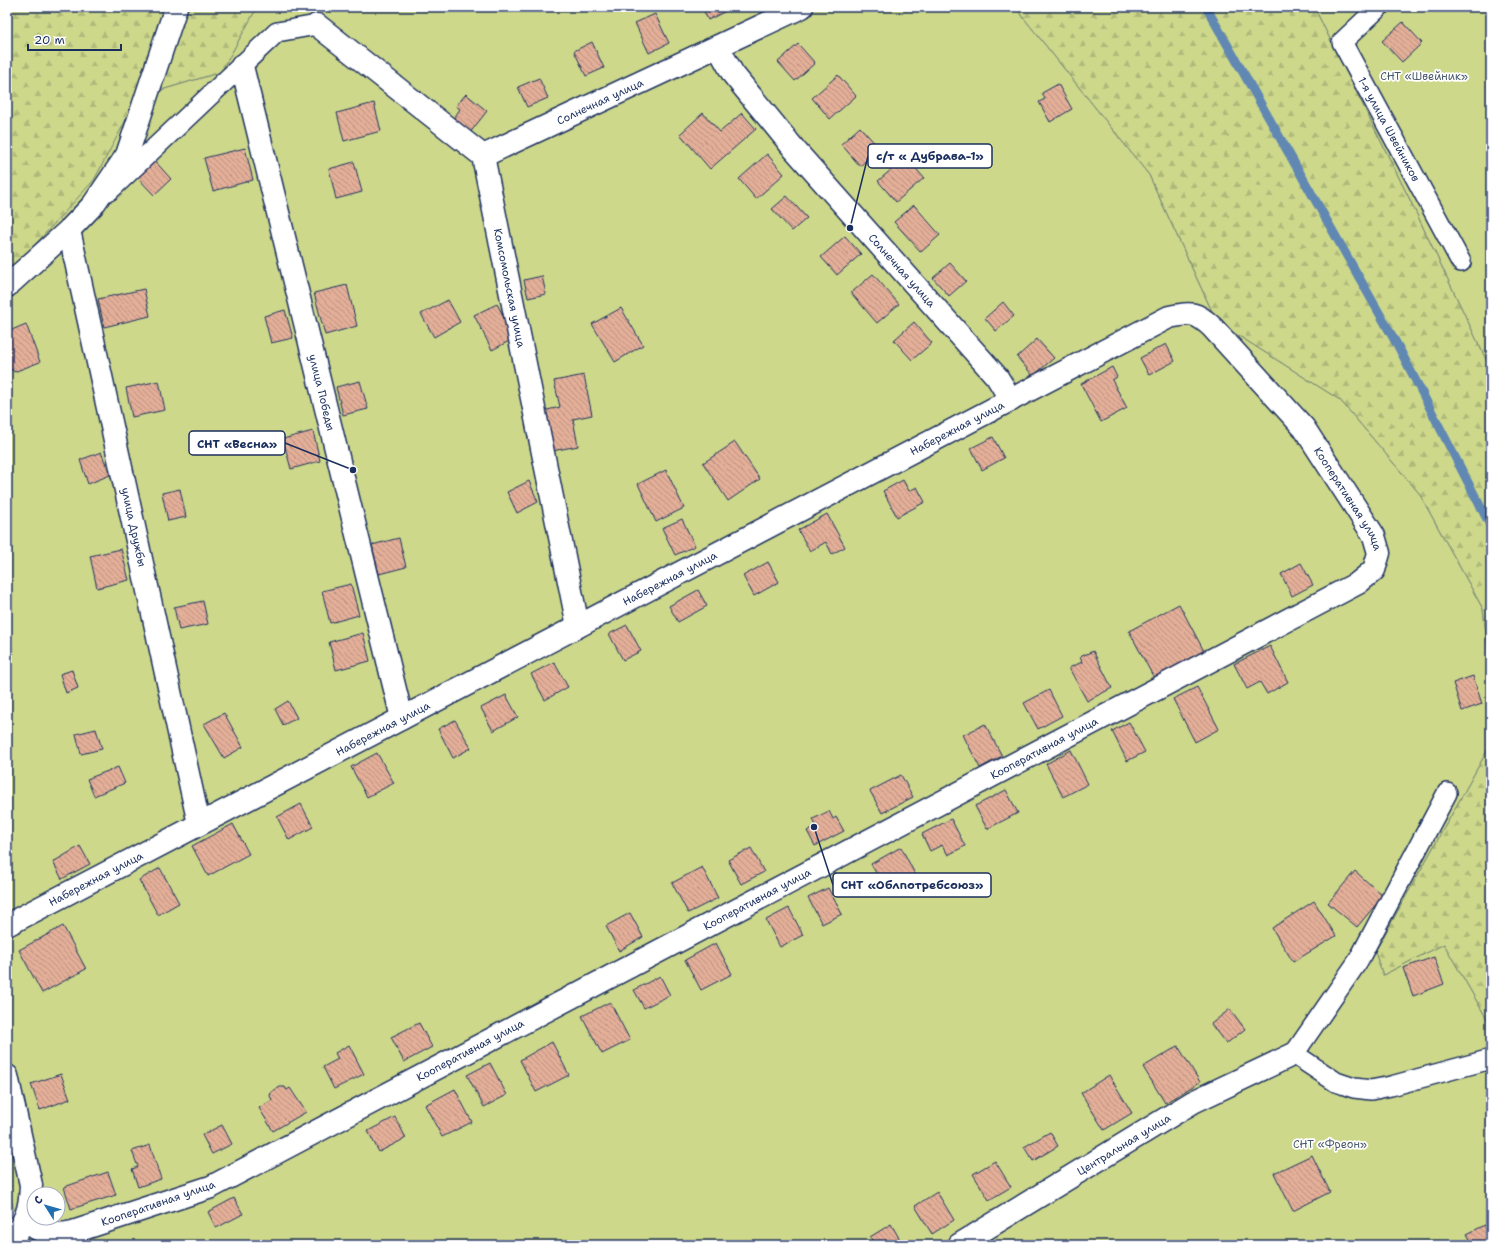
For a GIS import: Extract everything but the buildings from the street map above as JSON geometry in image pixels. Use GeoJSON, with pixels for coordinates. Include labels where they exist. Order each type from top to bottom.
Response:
{"type":"FeatureCollection","features":[{"type":"Feature","properties":{"kind":"street"},"geometry":{"type":"LineString","coordinates":[[7,286],[69,230],[93,205],[127,155],[176,7]]}},
{"type":"Feature","properties":{"kind":"street","name":"Солнечная улица"},"geometry":{"type":"LineString","coordinates":[[483,156],[802,7]]}},
{"type":"Feature","properties":{"kind":"street"},"geometry":{"type":"LineString","coordinates":[[317,25],[483,156]]}},
{"type":"Feature","properties":{"kind":"street","name":"Солнечная улица"},"geometry":{"type":"LineString","coordinates":[[718,47],[733,74],[795,150],[997,377],[1011,400]]}},
{"type":"Feature","properties":{"kind":"street","name":"улица Победы"},"geometry":{"type":"LineString","coordinates":[[242,66],[402,718]]}},
{"type":"Feature","properties":{"kind":"street","name":"Комсомольская улица"},"geometry":{"type":"LineString","coordinates":[[483,156],[578,626]]}},
{"type":"Feature","properties":{"kind":"street","name":"улица Дружбы"},"geometry":{"type":"LineString","coordinates":[[69,230],[199,824]]}},
{"type":"Feature","properties":{"kind":"street","name":"Набережная улица"},"geometry":{"type":"LineString","coordinates":[[7,925],[1169,317],[1189,314],[1202,317],[1304,428]]}},
{"type":"Feature","properties":{"kind":"street","name":"Кооперативная улица"},"geometry":{"type":"LineString","coordinates":[[25,1220],[34,1228],[49,1234],[58,1235],[73,1232],[211,1187],[1358,583],[1374,570],[1379,553],[1374,536],[1304,428]]}},
{"type":"Feature","properties":{"kind":"street","name":"Центральная улица"},"geometry":{"type":"LineString","coordinates":[[959,1245],[1193,1102],[1294,1054]]}},
{"type":"Feature","properties":{"kind":"street"},"geometry":{"type":"LineString","coordinates":[[7,1076],[31,1185],[30,1203],[25,1220],[9,1245]]}},
{"type":"Feature","properties":{"kind":"lane","name":"1-я улица Швейников"},"geometry":{"type":"LineString","coordinates":[[1379,7],[1342,42],[1462,262]]}},
{"type":"Feature","properties":{"kind":"lane"},"geometry":{"type":"LineString","coordinates":[[93,205],[277,32],[317,25]]}},
{"type":"Feature","properties":{"kind":"lane"},"geometry":{"type":"LineString","coordinates":[[1447,793],[1358,961],[1294,1054],[1336,1082],[1354,1088],[1371,1090],[1491,1059]]}},
{"type":"Feature","properties":{"kind":"green space"},"geometry":{"type":"Polygon","coordinates":[[[7,7],[254,7],[255,11],[221,72],[138,97],[94,180],[20,261],[7,272],[7,7]]]}},
{"type":"Feature","properties":{"kind":"green space","name":"СНТ «Фреон»"},"geometry":{"type":"Polygon","coordinates":[[[254,7],[1015,7],[1149,175],[1217,322],[1340,400],[1419,493],[1483,609],[1491,672],[1491,744],[1375,952],[1383,975],[1444,944],[1491,1026],[1491,1245],[25,1245],[7,1187],[7,272],[138,97],[221,72],[255,11],[254,7]]]}},
{"type":"Feature","properties":{"kind":"green space"},"geometry":{"type":"Polygon","coordinates":[[[1015,7],[1314,7],[1409,198],[1491,370],[1491,672],[1483,609],[1419,493],[1340,400],[1217,322],[1149,175],[1015,7]]]}},
{"type":"Feature","properties":{"kind":"green space","name":"СНТ «Швейник»"},"geometry":{"type":"Polygon","coordinates":[[[1314,7],[1491,7],[1491,370],[1409,198],[1314,7]]]}},
{"type":"Feature","properties":{"kind":"green space"},"geometry":{"type":"Polygon","coordinates":[[[1491,744],[1491,1026],[1444,944],[1383,975],[1375,952],[1491,744]]]}},
{"type":"Feature","properties":{"kind":"waterway"},"geometry":{"type":"LineString","coordinates":[[1206,7],[1399,348],[1491,527]]}},
{"type":"Feature","properties":{"kind":"place","name":"с/т « Дубрава-1»"},"geometry":{"type":"Point","coordinates":[850,228]}},
{"type":"Feature","properties":{"kind":"place","name":"СНТ «Весна»"},"geometry":{"type":"Point","coordinates":[353,470]}},
{"type":"Feature","properties":{"kind":"place","name":"СНТ «Облпотребсоюз»"},"geometry":{"type":"Point","coordinates":[814,827]}}]}
